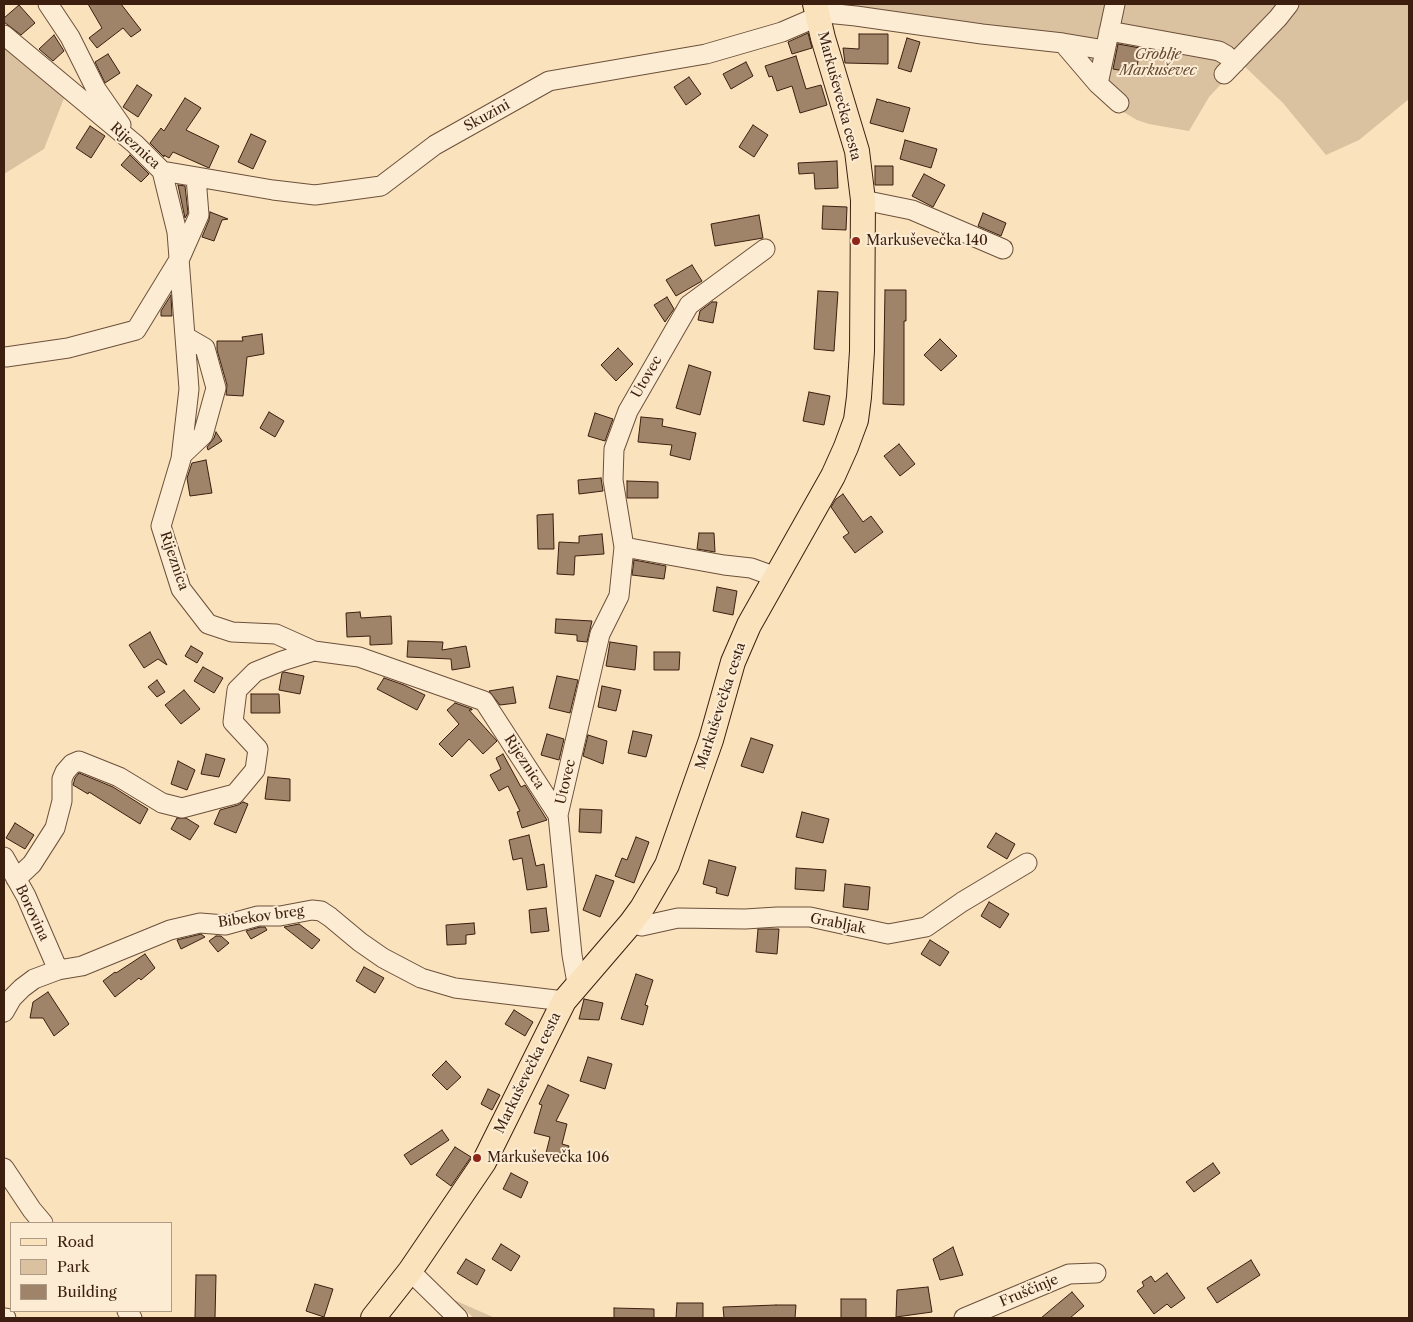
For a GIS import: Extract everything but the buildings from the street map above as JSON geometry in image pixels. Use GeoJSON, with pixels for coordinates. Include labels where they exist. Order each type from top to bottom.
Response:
{"type":"FeatureCollection","features":[{"type":"Feature","properties":{"kind":"main road","name":"Markuševečka cesta"},"geometry":{"type":"LineString","coordinates":[[373,1318],[410,1271],[484,1162],[570,992],[631,923],[667,865],[711,740],[733,662],[749,625],[833,476],[856,420],[860,397],[862,351],[863,200],[856,151],[816,10]]}},
{"type":"Feature","properties":{"kind":"street"},"geometry":{"type":"LineString","coordinates":[[48,4],[70,37],[96,89],[135,144]]}},
{"type":"Feature","properties":{"kind":"street"},"geometry":{"type":"LineString","coordinates":[[1098,84],[1115,4]]}},
{"type":"Feature","properties":{"kind":"street"},"geometry":{"type":"LineString","coordinates":[[1109,31],[1218,51],[1226,55],[1230,68],[1290,4]]}},
{"type":"Feature","properties":{"kind":"street"},"geometry":{"type":"LineString","coordinates":[[816,10],[944,30],[1064,43],[1105,50]]}},
{"type":"Feature","properties":{"kind":"street","name":"Skuzini"},"geometry":{"type":"LineString","coordinates":[[162,171],[273,190],[315,195],[380,186],[435,145],[549,81],[706,54],[782,32],[802,24],[816,10]]}},
{"type":"Feature","properties":{"kind":"street","name":"Rijeznica"},"geometry":{"type":"LineString","coordinates":[[4,35],[135,144],[162,171],[177,232],[189,389],[182,455],[161,526],[181,590],[208,624],[232,632],[276,634],[314,651],[360,657],[484,702],[558,815],[572,955],[570,992]]}},
{"type":"Feature","properties":{"kind":"street"},"geometry":{"type":"LineString","coordinates":[[1064,43],[1098,84],[1119,103]]}},
{"type":"Feature","properties":{"kind":"street"},"geometry":{"type":"LineString","coordinates":[[6,357],[68,348],[136,330],[180,258],[199,215],[196,176]]}},
{"type":"Feature","properties":{"kind":"street"},"geometry":{"type":"LineString","coordinates":[[863,200],[912,210],[1003,250]]}},
{"type":"Feature","properties":{"kind":"street","name":"Utovec"},"geometry":{"type":"LineString","coordinates":[[558,815],[600,634],[619,596],[624,547],[613,480],[614,449],[628,411],[690,305],[765,249]]}},
{"type":"Feature","properties":{"kind":"street"},"geometry":{"type":"LineString","coordinates":[[182,455],[203,435],[216,388],[206,348],[186,337]]}},
{"type":"Feature","properties":{"kind":"street"},"geometry":{"type":"LineString","coordinates":[[624,547],[751,568],[776,577]]}},
{"type":"Feature","properties":{"kind":"street"},"geometry":{"type":"LineString","coordinates":[[16,879],[32,864],[55,828],[62,800],[62,778],[72,764],[80,761],[119,777],[162,803],[182,808],[234,794],[255,770],[258,749],[233,722],[237,690],[255,672],[314,651]]}},
{"type":"Feature","properties":{"kind":"street","name":"Borovina"},"geometry":{"type":"LineString","coordinates":[[4,857],[26,896],[58,970]]}},
{"type":"Feature","properties":{"kind":"street","name":"Grabljak"},"geometry":{"type":"LineString","coordinates":[[631,923],[642,926],[678,918],[746,919],[810,917],[888,934],[926,927],[962,902],[1027,863]]}},
{"type":"Feature","properties":{"kind":"street","name":"Bibekov breg"},"geometry":{"type":"LineString","coordinates":[[8,1005],[22,988],[34,979],[58,970],[82,966],[170,930],[200,923],[225,925],[258,916],[280,916],[312,910],[321,911],[383,958],[421,978],[454,988],[570,992]]}},
{"type":"Feature","properties":{"kind":"street"},"geometry":{"type":"LineString","coordinates":[[4,1168],[42,1222]]}},
{"type":"Feature","properties":{"kind":"street"},"geometry":{"type":"LineString","coordinates":[[410,1271],[458,1318]]}},
{"type":"Feature","properties":{"kind":"street","name":"Fruščinje"},"geometry":{"type":"LineString","coordinates":[[964,1318],[1069,1274],[1096,1272]]}},
{"type":"Feature","properties":{"kind":"green space","name":"Groblje Markuševec"},"geometry":{"type":"Polygon","coordinates":[[[830,4],[1409,4],[1409,99],[1359,140],[1326,155],[1283,103],[1241,63],[1209,97],[1189,131],[1149,124],[1137,120],[1120,110],[1059,48],[834,13],[830,4]]]}},
{"type":"Feature","properties":{"kind":"green space"},"geometry":{"type":"Polygon","coordinates":[[[4,32],[68,88],[44,149],[4,174],[4,32]]]}},
{"type":"Feature","properties":{"kind":"green space"},"geometry":{"type":"Polygon","coordinates":[[[452,1299],[495,1318],[474,1318],[452,1299]]]}},
{"type":"Feature","properties":{"kind":"place","name":"Markuševečka 140"},"geometry":{"type":"Point","coordinates":[856,241]}},
{"type":"Feature","properties":{"kind":"place","name":"Markuševečka 106"},"geometry":{"type":"Point","coordinates":[477,1158]}}]}
